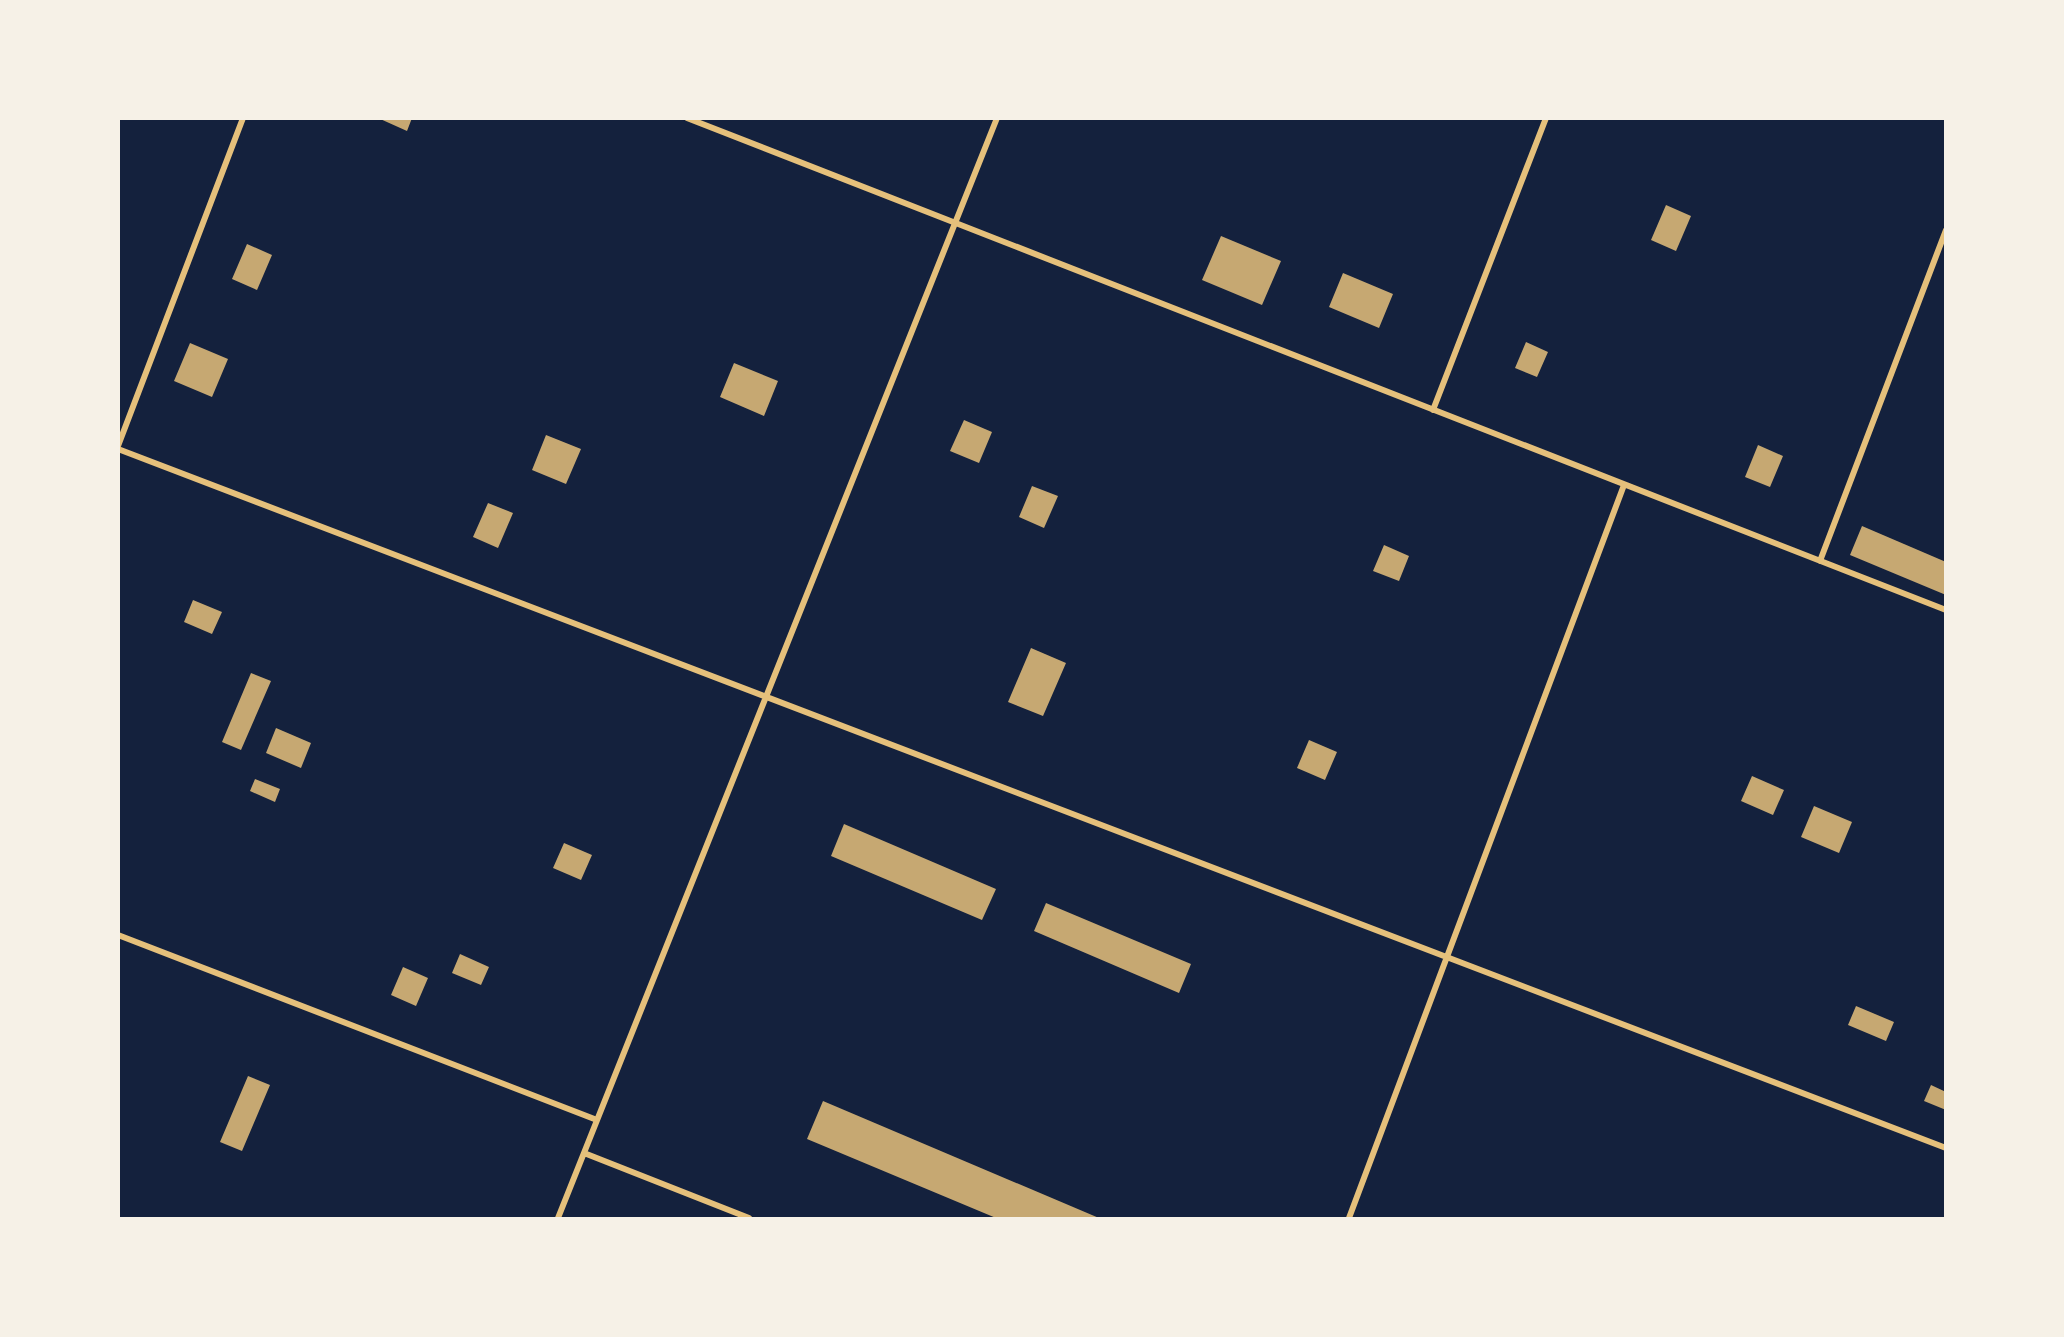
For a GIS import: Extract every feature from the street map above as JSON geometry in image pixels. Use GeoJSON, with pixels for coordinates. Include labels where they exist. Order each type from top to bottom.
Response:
{"type":"FeatureCollection","features":[{"type":"Feature","properties":{"kind":"street"},"geometry":{"type":"LineString","coordinates":[[243,118],[118,448],[1946,1148]]}},
{"type":"Feature","properties":{"kind":"street"},"geometry":{"type":"LineString","coordinates":[[687,118],[1946,610]]}},
{"type":"Feature","properties":{"kind":"street"},"geometry":{"type":"LineString","coordinates":[[558,1218],[997,118]]}},
{"type":"Feature","properties":{"kind":"street"},"geometry":{"type":"LineString","coordinates":[[1433,410],[1546,118]]}},
{"type":"Feature","properties":{"kind":"street"},"geometry":{"type":"LineString","coordinates":[[1820,561],[1946,230]]}},
{"type":"Feature","properties":{"kind":"street"},"geometry":{"type":"LineString","coordinates":[[1349,1218],[1624,485]]}},
{"type":"Feature","properties":{"kind":"street"},"geometry":{"type":"LineString","coordinates":[[118,935],[597,1120]]}},
{"type":"Feature","properties":{"kind":"street"},"geometry":{"type":"LineString","coordinates":[[584,1153],[749,1218]]}},
{"type":"Feature","properties":{"kind":"building"},"geometry":{"type":"Polygon","coordinates":[[[378,118],[412,118],[407,131],[378,118]]]}},
{"type":"Feature","properties":{"kind":"building"},"geometry":{"type":"Polygon","coordinates":[[[1666,205],[1691,216],[1676,251],[1651,240],[1666,205]]]}},
{"type":"Feature","properties":{"kind":"building"},"geometry":{"type":"Polygon","coordinates":[[[1221,236],[1281,261],[1262,305],[1202,280],[1221,236]]]}},
{"type":"Feature","properties":{"kind":"building"},"geometry":{"type":"Polygon","coordinates":[[[247,244],[272,255],[257,290],[232,279],[247,244]]]}},
{"type":"Feature","properties":{"kind":"building"},"geometry":{"type":"Polygon","coordinates":[[[1343,273],[1393,294],[1379,328],[1329,307],[1343,273]]]}},
{"type":"Feature","properties":{"kind":"building"},"geometry":{"type":"Polygon","coordinates":[[[1526,342],[1548,352],[1537,377],[1515,368],[1526,342]]]}},
{"type":"Feature","properties":{"kind":"building"},"geometry":{"type":"Polygon","coordinates":[[[190,343],[228,359],[212,397],[174,381],[190,343]]]}},
{"type":"Feature","properties":{"kind":"building"},"geometry":{"type":"Polygon","coordinates":[[[734,363],[778,381],[764,416],[720,397],[734,363]]]}},
{"type":"Feature","properties":{"kind":"building"},"geometry":{"type":"Polygon","coordinates":[[[964,420],[992,432],[979,463],[950,451],[964,420]]]}},
{"type":"Feature","properties":{"kind":"building"},"geometry":{"type":"Polygon","coordinates":[[[546,435],[581,449],[566,484],[532,470],[546,435]]]}},
{"type":"Feature","properties":{"kind":"building"},"geometry":{"type":"Polygon","coordinates":[[[1758,445],[1783,456],[1770,487],[1745,477],[1758,445]]]}},
{"type":"Feature","properties":{"kind":"building"},"geometry":{"type":"Polygon","coordinates":[[[1032,486],[1058,496],[1044,528],[1019,517],[1032,486]]]}},
{"type":"Feature","properties":{"kind":"building"},"geometry":{"type":"Polygon","coordinates":[[[488,503],[513,513],[498,548],[473,537],[488,503]]]}},
{"type":"Feature","properties":{"kind":"building"},"geometry":{"type":"Polygon","coordinates":[[[1862,526],[1946,562],[1946,595],[1850,555],[1862,526]]]}},
{"type":"Feature","properties":{"kind":"building"},"geometry":{"type":"Polygon","coordinates":[[[1384,545],[1409,556],[1399,581],[1373,571],[1384,545]]]}},
{"type":"Feature","properties":{"kind":"building"},"geometry":{"type":"Polygon","coordinates":[[[193,600],[222,612],[212,634],[184,622],[193,600]]]}},
{"type":"Feature","properties":{"kind":"building"},"geometry":{"type":"Polygon","coordinates":[[[1031,648],[1066,663],[1043,716],[1008,702],[1031,648]]]}},
{"type":"Feature","properties":{"kind":"building"},"geometry":{"type":"Polygon","coordinates":[[[251,673],[271,681],[241,750],[222,742],[251,673]]]}},
{"type":"Feature","properties":{"kind":"building"},"geometry":{"type":"Polygon","coordinates":[[[276,728],[311,743],[301,768],[266,753],[276,728]]]}},
{"type":"Feature","properties":{"kind":"building"},"geometry":{"type":"Polygon","coordinates":[[[1309,740],[1337,752],[1325,780],[1297,768],[1309,740]]]}},
{"type":"Feature","properties":{"kind":"building"},"geometry":{"type":"Polygon","coordinates":[[[1752,776],[1784,790],[1773,815],[1741,801],[1752,776]]]}},
{"type":"Feature","properties":{"kind":"building"},"geometry":{"type":"Polygon","coordinates":[[[255,779],[280,789],[275,802],[250,791],[255,779]]]}},
{"type":"Feature","properties":{"kind":"building"},"geometry":{"type":"Polygon","coordinates":[[[1814,806],[1852,822],[1839,853],[1801,837],[1814,806]]]}},
{"type":"Feature","properties":{"kind":"building"},"geometry":{"type":"Polygon","coordinates":[[[844,824],[996,889],[982,920],[831,856],[844,824]]]}},
{"type":"Feature","properties":{"kind":"building"},"geometry":{"type":"Polygon","coordinates":[[[564,843],[592,855],[581,880],[553,868],[564,843]]]}},
{"type":"Feature","properties":{"kind":"building"},"geometry":{"type":"Polygon","coordinates":[[[1046,903],[1191,964],[1179,993],[1034,931],[1046,903]]]}},
{"type":"Feature","properties":{"kind":"building"},"geometry":{"type":"Polygon","coordinates":[[[460,954],[489,967],[481,985],[452,973],[460,954]]]}},
{"type":"Feature","properties":{"kind":"building"},"geometry":{"type":"Polygon","coordinates":[[[403,967],[428,978],[416,1006],[391,995],[403,967]]]}},
{"type":"Feature","properties":{"kind":"building"},"geometry":{"type":"Polygon","coordinates":[[[1856,1006],[1894,1022],[1886,1041],[1848,1025],[1856,1006]]]}},
{"type":"Feature","properties":{"kind":"building"},"geometry":{"type":"Polygon","coordinates":[[[248,1076],[270,1085],[242,1151],[220,1142],[248,1076]]]}},
{"type":"Feature","properties":{"kind":"building"},"geometry":{"type":"Polygon","coordinates":[[[1931,1085],[1946,1092],[1946,1110],[1924,1101],[1931,1085]]]}},
{"type":"Feature","properties":{"kind":"building"},"geometry":{"type":"Polygon","coordinates":[[[823,1101],[1099,1218],[996,1218],[807,1139],[823,1101]]]}}]}
